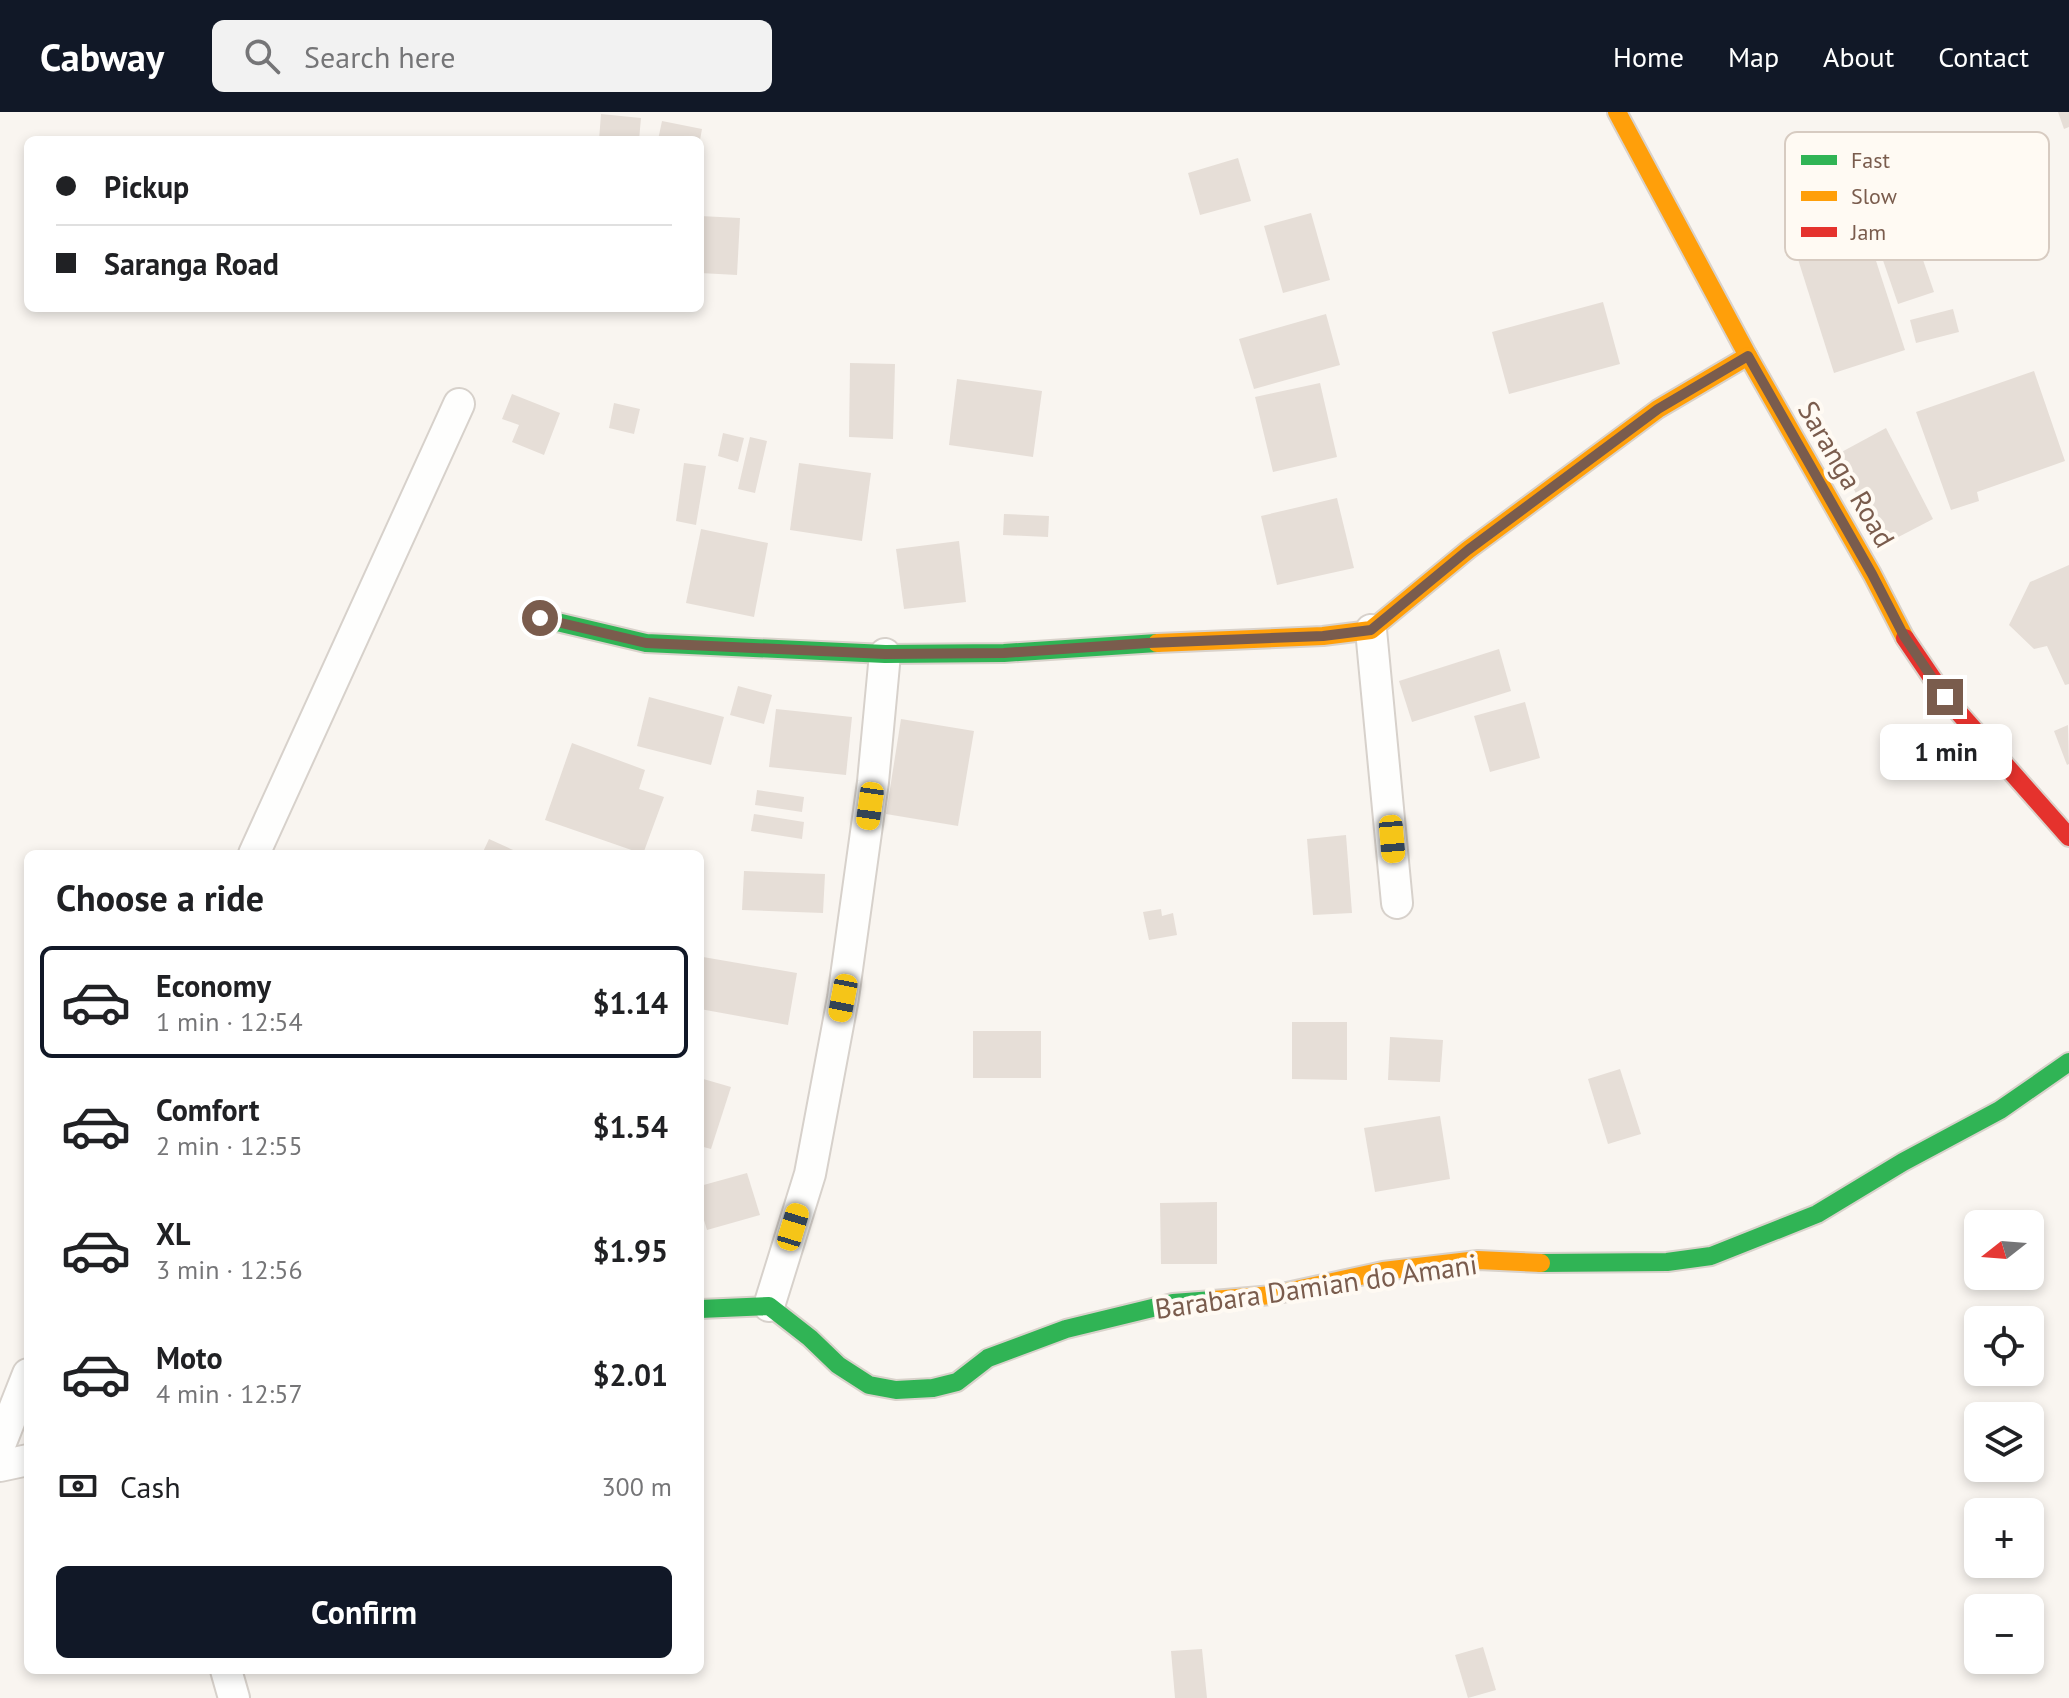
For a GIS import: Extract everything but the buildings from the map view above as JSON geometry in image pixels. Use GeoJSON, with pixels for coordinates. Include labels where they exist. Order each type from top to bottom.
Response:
{"type":"FeatureCollection","features":[{"type":"Feature","properties":{"kind":"street","name":"Saranga Road"},"geometry":{"type":"LineString","coordinates":[[1617,112],[1904,636],[1937,685],[2069,837]]}},
{"type":"Feature","properties":{"kind":"street"},"geometry":{"type":"LineString","coordinates":[[540,618],[646,643],[885,654],[1004,653],[1323,636],[1371,630],[1468,550],[1647,417],[1748,356]]}},
{"type":"Feature","properties":{"kind":"street"},"geometry":{"type":"LineString","coordinates":[[256,850],[459,404]]}},
{"type":"Feature","properties":{"kind":"street"},"geometry":{"type":"LineString","coordinates":[[1371,630],[1397,903]]}},
{"type":"Feature","properties":{"kind":"street"},"geometry":{"type":"LineString","coordinates":[[704,1309],[769,1306],[810,1174],[843,998],[873,782],[885,654]]}},
{"type":"Feature","properties":{"kind":"street","name":"Barabara Damian do Amani"},"geometry":{"type":"LineString","coordinates":[[769,1306],[859,1379],[869,1385],[896,1390],[933,1388],[957,1382],[988,1358],[1066,1329],[1173,1303],[1273,1295],[1383,1271],[1478,1260],[1520,1263],[1667,1262],[1711,1256],[1817,1214],[1903,1162],[2000,1110],[2069,1062]]}},
{"type":"Feature","properties":{"kind":"street"},"geometry":{"type":"LineString","coordinates":[[0,1445],[24,1384]]}},
{"type":"Feature","properties":{"kind":"street"},"geometry":{"type":"LineString","coordinates":[[0,1466],[24,1461]]}},
{"type":"Feature","properties":{"kind":"street"},"geometry":{"type":"LineString","coordinates":[[227,1674],[234,1698]]}},
{"type":"Feature","properties":{"kind":"traffic: fast"},"geometry":{"type":"LineString","coordinates":[[540,618],[646,643],[885,654],[1004,653],[1157,643]]}},
{"type":"Feature","properties":{"kind":"traffic: fast"},"geometry":{"type":"LineString","coordinates":[[1541,1263],[1667,1262],[1711,1256],[1817,1214],[1903,1162],[2000,1110],[2069,1062]]}},
{"type":"Feature","properties":{"kind":"traffic: fast"},"geometry":{"type":"LineString","coordinates":[[704,1309],[769,1306],[838,1365],[869,1385],[896,1390],[933,1388],[957,1382],[988,1358],[1066,1329],[1173,1303],[1213,1300]]}},
{"type":"Feature","properties":{"kind":"traffic: slow"},"geometry":{"type":"LineString","coordinates":[[1617,112],[1905,638]]}},
{"type":"Feature","properties":{"kind":"traffic: slow"},"geometry":{"type":"LineString","coordinates":[[1157,643],[1323,636],[1371,630],[1468,550],[1658,409],[1748,356]]}},
{"type":"Feature","properties":{"kind":"traffic: slow"},"geometry":{"type":"LineString","coordinates":[[1213,1300],[1273,1295],[1383,1271],[1478,1260],[1541,1263]]}},
{"type":"Feature","properties":{"kind":"traffic: jam"},"geometry":{"type":"LineString","coordinates":[[1905,638],[1945,697],[2069,837]]}},
{"type":"Feature","properties":{"kind":"route"},"geometry":{"type":"LineString","coordinates":[[540,618],[646,643],[885,654],[1004,653],[1323,636],[1371,630],[1468,550],[1658,409],[1748,356],[1904,636],[1945,697]]}}]}
